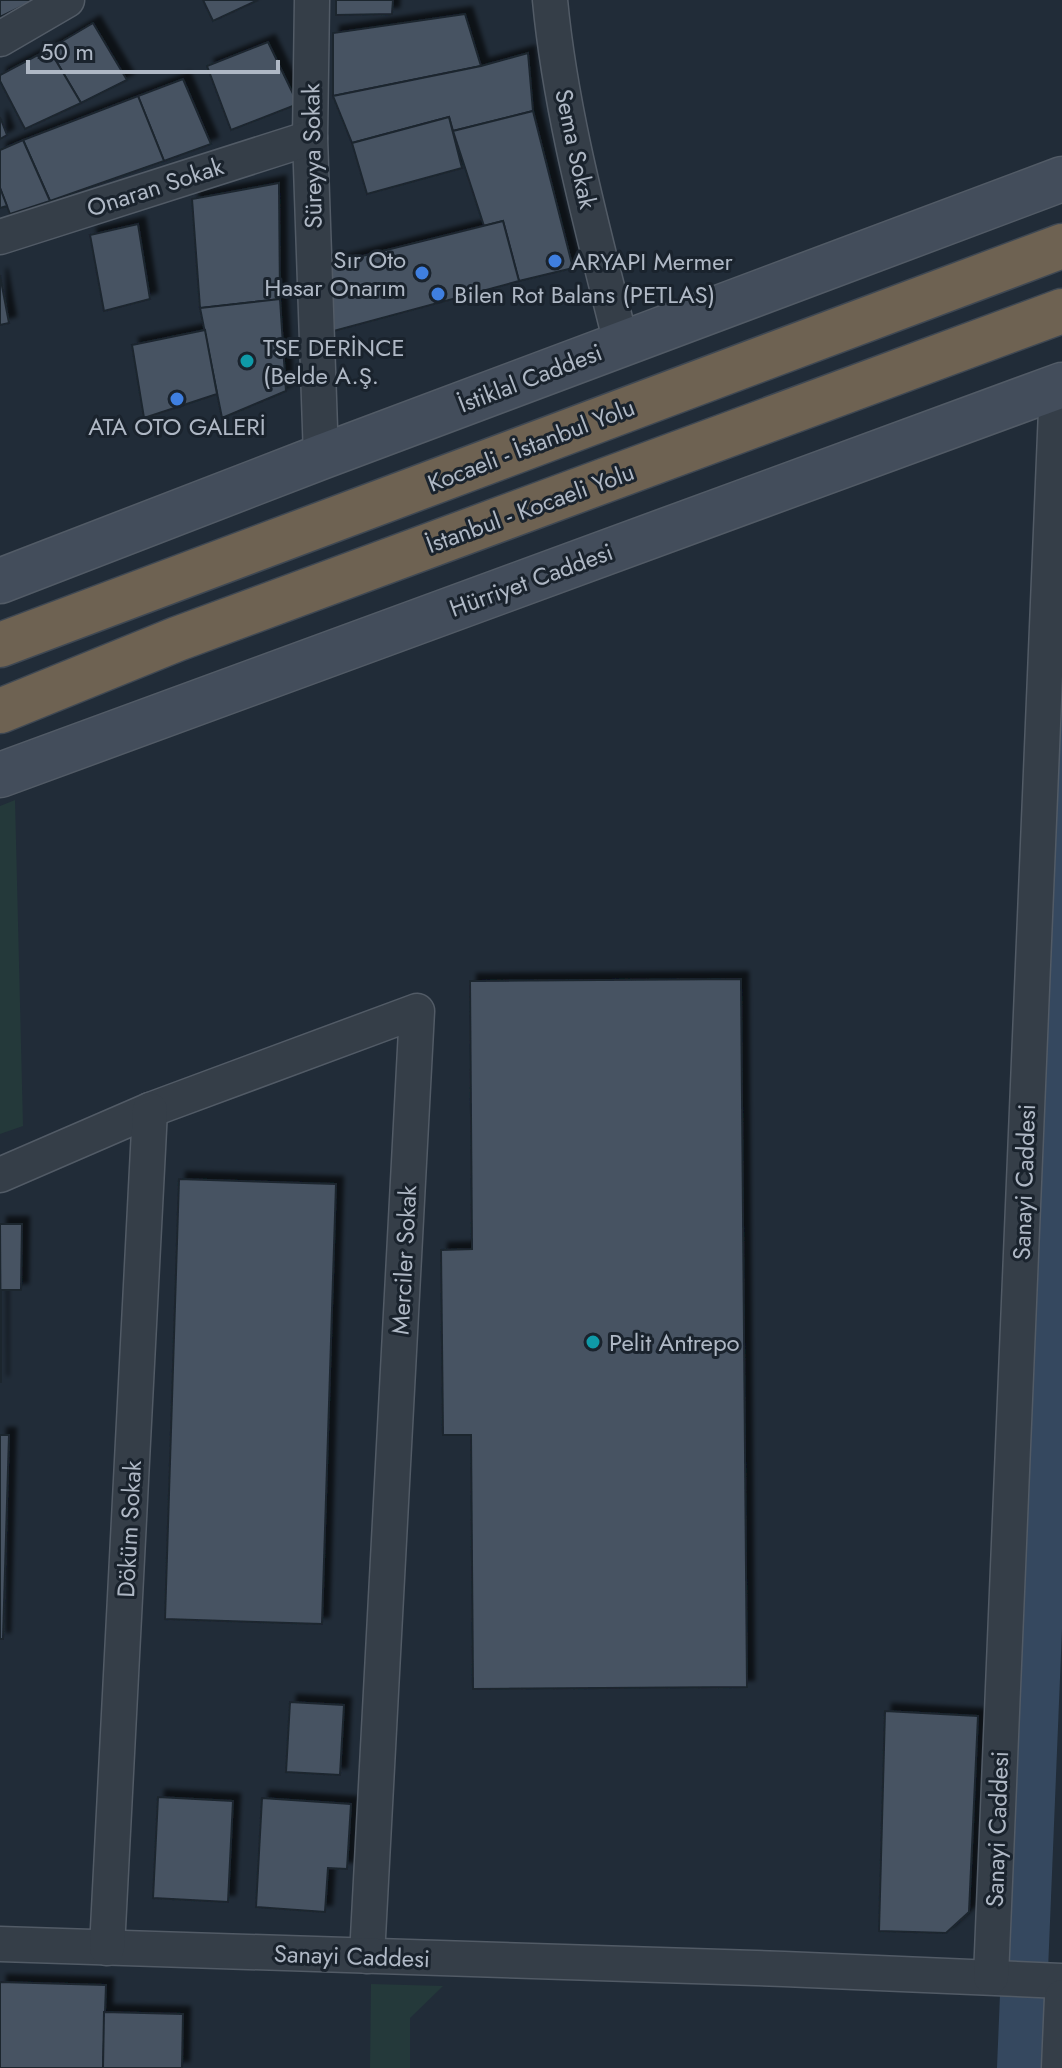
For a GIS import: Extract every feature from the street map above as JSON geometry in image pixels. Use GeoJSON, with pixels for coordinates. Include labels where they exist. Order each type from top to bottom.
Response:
{"type":"FeatureCollection","features":[{"type":"Feature","properties":{"kind":"highway","name":"Kocaeli - İstanbul Yolu"},"geometry":{"type":"LineString","coordinates":[[0,645],[1062,246]]}},
{"type":"Feature","properties":{"kind":"highway","name":"İstanbul - Kocaeli Yolu"},"geometry":{"type":"LineString","coordinates":[[0,711],[177,639],[1062,311]]}},
{"type":"Feature","properties":{"kind":"main road","name":"İstiklal Caddesi"},"geometry":{"type":"LineString","coordinates":[[0,581],[621,343],[1062,179]]}},
{"type":"Feature","properties":{"kind":"main road","name":"Hürriyet Caddesi"},"geometry":{"type":"LineString","coordinates":[[0,775],[1060,386]]}},
{"type":"Feature","properties":{"kind":"street"},"geometry":{"type":"LineString","coordinates":[[0,39],[67,0]]}},
{"type":"Feature","properties":{"kind":"street","name":"Süreyya Sokak"},"geometry":{"type":"LineString","coordinates":[[312,0],[310,138],[321,457]]}},
{"type":"Feature","properties":{"kind":"street","name":"Sema Sokak"},"geometry":{"type":"LineString","coordinates":[[550,0],[575,153],[621,343]]}},
{"type":"Feature","properties":{"kind":"street","name":"Onaran Sokak"},"geometry":{"type":"LineString","coordinates":[[0,237],[310,138]]}},
{"type":"Feature","properties":{"kind":"street","name":"Sanayi Caddesi"},"geometry":{"type":"LineString","coordinates":[[991,1977],[1060,386]]}},
{"type":"Feature","properties":{"kind":"street","name":"Merciler Sokak"},"geometry":{"type":"LineString","coordinates":[[0,1175],[150,1110],[417,1011],[367,1956]]}},
{"type":"Feature","properties":{"kind":"street","name":"Döküm Sokak"},"geometry":{"type":"LineString","coordinates":[[107,1948],[150,1110]]}},
{"type":"Feature","properties":{"kind":"street","name":"Sanayi Caddesi"},"geometry":{"type":"LineString","coordinates":[[0,1944],[1062,1981]]}},
{"type":"Feature","properties":{"kind":"street"},"geometry":{"type":"LineString","coordinates":[[1059,2068],[1062,1997]]}},
{"type":"Feature","properties":{"kind":"green space"},"geometry":{"type":"Polygon","coordinates":[[[15,800],[23,1126],[0,1134],[0,806],[15,800]]]}},
{"type":"Feature","properties":{"kind":"green space"},"geometry":{"type":"Polygon","coordinates":[[[371,1984],[443,1986],[410,2018],[410,2068],[370,2068],[371,1984]]]}},
{"type":"Feature","properties":{"kind":"water"},"geometry":{"type":"Polygon","coordinates":[[[1062,480],[1062,1629],[1044,2068],[997,2068],[1062,480]]]}},
{"type":"Feature","properties":{"kind":"building"},"geometry":{"type":"Polygon","coordinates":[[[0,0],[35,0],[0,17],[0,0]]]}},
{"type":"Feature","properties":{"kind":"building"},"geometry":{"type":"Polygon","coordinates":[[[203,0],[258,0],[213,21],[203,0]]]}},
{"type":"Feature","properties":{"kind":"building"},"geometry":{"type":"Polygon","coordinates":[[[336,0],[393,0],[392,14],[336,15],[336,0]]]}},
{"type":"Feature","properties":{"kind":"building"},"geometry":{"type":"Polygon","coordinates":[[[465,14],[481,66],[333,96],[333,33],[465,14]]]}},
{"type":"Feature","properties":{"kind":"building"},"geometry":{"type":"Polygon","coordinates":[[[93,23],[127,80],[81,103],[49,49],[93,23]]]}},
{"type":"Feature","properties":{"kind":"building"},"geometry":{"type":"Polygon","coordinates":[[[268,42],[298,104],[231,130],[207,66],[268,42]]]}},
{"type":"Feature","properties":{"kind":"building"},"geometry":{"type":"Polygon","coordinates":[[[49,49],[81,103],[25,129],[0,81],[0,75],[49,49]]]}},
{"type":"Feature","properties":{"kind":"building"},"geometry":{"type":"Polygon","coordinates":[[[528,53],[533,111],[453,131],[449,117],[352,143],[333,96],[481,66],[528,53]]]}},
{"type":"Feature","properties":{"kind":"building"},"geometry":{"type":"Polygon","coordinates":[[[183,79],[211,144],[164,161],[138,96],[183,79]]]}},
{"type":"Feature","properties":{"kind":"building"},"geometry":{"type":"Polygon","coordinates":[[[138,96],[164,161],[50,201],[23,140],[138,96]]]}},
{"type":"Feature","properties":{"kind":"building"},"geometry":{"type":"Polygon","coordinates":[[[533,111],[573,268],[519,281],[503,221],[484,226],[453,131],[533,111]]]}},
{"type":"Feature","properties":{"kind":"building"},"geometry":{"type":"Polygon","coordinates":[[[0,117],[7,135],[0,139],[0,117]]]}},
{"type":"Feature","properties":{"kind":"building"},"geometry":{"type":"Polygon","coordinates":[[[449,117],[462,168],[367,194],[352,143],[449,117]]]}},
{"type":"Feature","properties":{"kind":"building"},"geometry":{"type":"Polygon","coordinates":[[[23,140],[50,201],[10,214],[0,188],[0,150],[23,140]]]}},
{"type":"Feature","properties":{"kind":"building"},"geometry":{"type":"Polygon","coordinates":[[[279,183],[280,299],[200,308],[192,199],[279,183]]]}},
{"type":"Feature","properties":{"kind":"building"},"geometry":{"type":"Polygon","coordinates":[[[0,188],[7,206],[0,208],[0,188]]]}},
{"type":"Feature","properties":{"kind":"building","name":"Sır Oto Hasar Onarım"},"geometry":{"type":"Polygon","coordinates":[[[503,221],[519,281],[330,332],[326,265],[503,221]]]}},
{"type":"Feature","properties":{"kind":"building"},"geometry":{"type":"Polygon","coordinates":[[[138,224],[150,299],[104,311],[90,235],[138,224]]]}},
{"type":"Feature","properties":{"kind":"building"},"geometry":{"type":"Polygon","coordinates":[[[0,275],[9,323],[0,325],[0,275]]]}},
{"type":"Feature","properties":{"kind":"building","name":"TSE DERİNCE (Belde A.Ş."},"geometry":{"type":"Polygon","coordinates":[[[280,299],[286,391],[222,418],[200,308],[280,299]]]}},
{"type":"Feature","properties":{"kind":"building"},"geometry":{"type":"Polygon","coordinates":[[[205,330],[217,394],[144,418],[132,345],[205,330]]]}},
{"type":"Feature","properties":{"kind":"building","name":"Pelit Antrepo"},"geometry":{"type":"Polygon","coordinates":[[[741,979],[747,1687],[473,1689],[471,1435],[443,1435],[441,1250],[472,1249],[470,981],[741,979]]]}},
{"type":"Feature","properties":{"kind":"building"},"geometry":{"type":"Polygon","coordinates":[[[179,1179],[336,1184],[322,1624],[165,1619],[179,1179]]]}},
{"type":"Feature","properties":{"kind":"building"},"geometry":{"type":"Polygon","coordinates":[[[0,1224],[22,1224],[21,1290],[1,1290],[1,1383],[0,1224]]]}},
{"type":"Feature","properties":{"kind":"building"},"geometry":{"type":"Polygon","coordinates":[[[0,1435],[9,1435],[3,1639],[0,1639],[0,1435]]]}},
{"type":"Feature","properties":{"kind":"building"},"geometry":{"type":"Polygon","coordinates":[[[290,1702],[344,1705],[340,1775],[286,1772],[290,1702]]]}},
{"type":"Feature","properties":{"kind":"building"},"geometry":{"type":"Polygon","coordinates":[[[885,1711],[978,1716],[969,1912],[946,1933],[879,1931],[885,1711]]]}},
{"type":"Feature","properties":{"kind":"building"},"geometry":{"type":"Polygon","coordinates":[[[158,1797],[233,1801],[228,1902],[153,1898],[158,1797]]]}},
{"type":"Feature","properties":{"kind":"building"},"geometry":{"type":"Polygon","coordinates":[[[262,1798],[351,1804],[347,1869],[328,1868],[325,1912],[256,1907],[262,1798]]]}},
{"type":"Feature","properties":{"kind":"building"},"geometry":{"type":"Polygon","coordinates":[[[0,1982],[106,1985],[103,2068],[0,2068],[0,1982]]]}},
{"type":"Feature","properties":{"kind":"building"},"geometry":{"type":"Polygon","coordinates":[[[104,2012],[183,2014],[182,2068],[103,2068],[104,2012]]]}},
{"type":"Feature","properties":{"kind":"place","name":"ARYAPI Mermer"},"geometry":{"type":"Point","coordinates":[555,261]}},
{"type":"Feature","properties":{"kind":"place","name":"Sır Oto Hasar Onarım"},"geometry":{"type":"Point","coordinates":[422,273]}},
{"type":"Feature","properties":{"kind":"place","name":"Bilen Rot Balans (PETLAS)"},"geometry":{"type":"Point","coordinates":[438,294]}},
{"type":"Feature","properties":{"kind":"place","name":"TSE DERİNCE (Belde A.Ş."},"geometry":{"type":"Point","coordinates":[247,361]}},
{"type":"Feature","properties":{"kind":"place","name":"ATA OTO GALERİ"},"geometry":{"type":"Point","coordinates":[177,399]}},
{"type":"Feature","properties":{"kind":"place","name":"Pelit Antrepo"},"geometry":{"type":"Point","coordinates":[593,1342]}}]}
